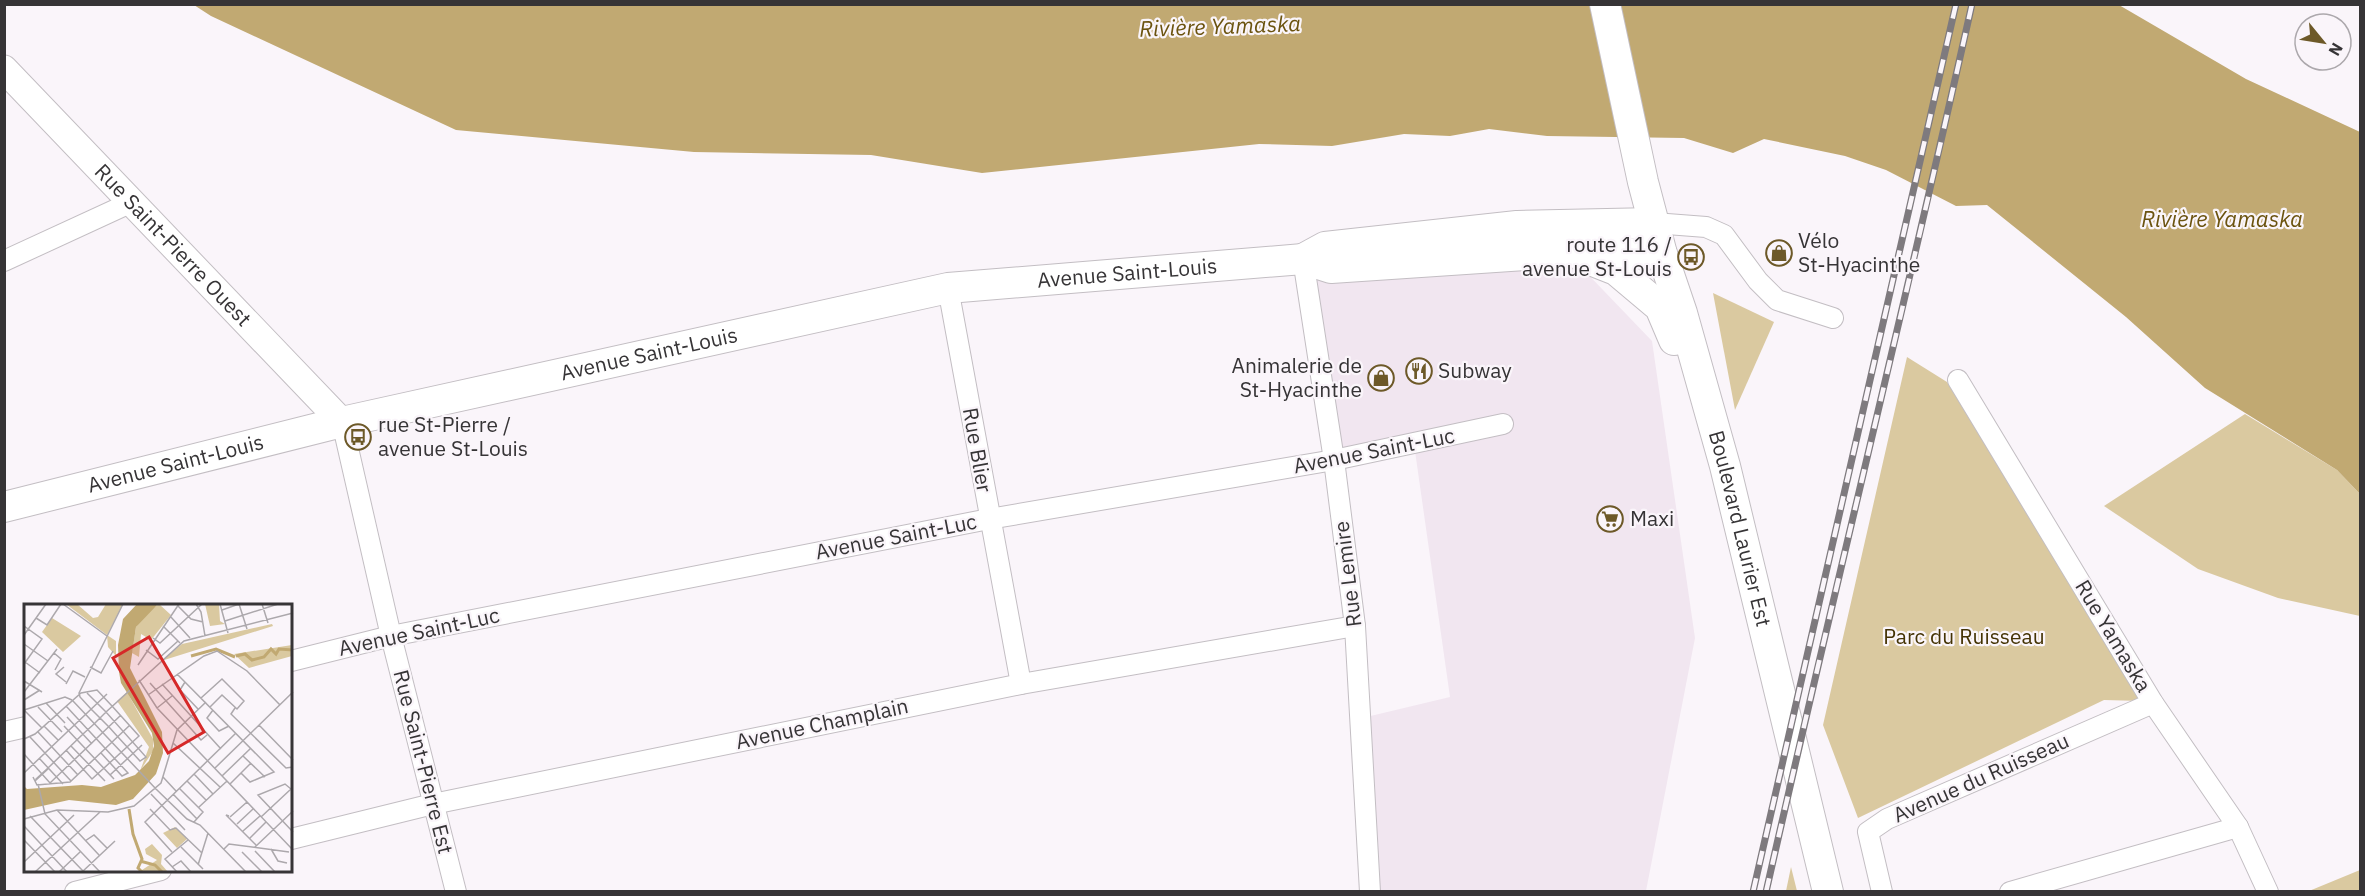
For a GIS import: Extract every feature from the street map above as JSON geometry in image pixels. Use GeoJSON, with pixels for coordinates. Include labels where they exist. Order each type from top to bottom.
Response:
{"type":"FeatureCollection","features":[{"type":"Feature","properties":{"kind":"main road","name":"Boulevard Laurier Est"},"geometry":{"type":"LineString","coordinates":[[1605,4],[1654,223],[1725,466],[1828,891]]}},
{"type":"Feature","properties":{"kind":"main road","name":"Avenue Saint-Louis"},"geometry":{"type":"LineString","coordinates":[[1303,259],[1325,247],[1517,226],[1654,223]]}},
{"type":"Feature","properties":{"kind":"main road","name":"Avenue Saint-Louis"},"geometry":{"type":"LineString","coordinates":[[4,507],[342,422],[948,288],[1303,259],[1331,268],[1569,252],[1662,254]]}},
{"type":"Feature","properties":{"kind":"main road"},"geometry":{"type":"LineString","coordinates":[[1569,252],[1616,270],[1660,307],[1725,466]]}},
{"type":"Feature","properties":{"kind":"street","name":"Rue Saint-Pierre Ouest"},"geometry":{"type":"LineString","coordinates":[[4,69],[342,422]]}},
{"type":"Feature","properties":{"kind":"street"},"geometry":{"type":"LineString","coordinates":[[4,261],[132,202]]}},
{"type":"Feature","properties":{"kind":"street","name":"Avenue Saint-Louis"},"geometry":{"type":"LineString","coordinates":[[1654,223],[1706,227],[1724,235],[1758,281],[1777,300],[1833,318]]}},
{"type":"Feature","properties":{"kind":"street","name":"Rue Lemire"},"geometry":{"type":"LineString","coordinates":[[1303,259],[1334,460],[1355,626],[1370,891]]}},
{"type":"Feature","properties":{"kind":"street","name":"Rue Blier"},"geometry":{"type":"LineString","coordinates":[[948,288],[1021,684]]}},
{"type":"Feature","properties":{"kind":"street","name":"Rue Yamaska"},"geometry":{"type":"LineString","coordinates":[[1958,380],[2153,703],[2238,827],[2268,891]]}},
{"type":"Feature","properties":{"kind":"street","name":"Rue Saint-Pierre Est"},"geometry":{"type":"LineString","coordinates":[[342,422],[391,636],[456,891]]}},
{"type":"Feature","properties":{"kind":"street","name":"Avenue Saint-Luc"},"geometry":{"type":"LineString","coordinates":[[292,661],[391,636],[989,519],[1334,460],[1503,424]]}},
{"type":"Feature","properties":{"kind":"street","name":"Avenue Champlain"},"geometry":{"type":"LineString","coordinates":[[292,839],[433,804],[1021,684],[1355,626]]}},
{"type":"Feature","properties":{"kind":"street","name":"Avenue du Ruisseau"},"geometry":{"type":"LineString","coordinates":[[1882,891],[1868,832],[1887,819],[2153,703]]}},
{"type":"Feature","properties":{"kind":"street"},"geometry":{"type":"LineString","coordinates":[[4,732],[24,727]]}},
{"type":"Feature","properties":{"kind":"street"},"geometry":{"type":"LineString","coordinates":[[2010,891],[2238,827]]}},
{"type":"Feature","properties":{"kind":"street"},"geometry":{"type":"LineString","coordinates":[[75,891],[153,872]]}},
{"type":"Feature","properties":{"kind":"shaded area"},"geometry":{"type":"Polygon","coordinates":[[[1579,265],[1652,341],[1695,638],[1646,891],[1365,891],[1358,719],[1450,697],[1414,444],[1334,460],[1305,274],[1579,265]]]}},
{"type":"Feature","properties":{"kind":"green space"},"geometry":{"type":"Polygon","coordinates":[[[1713,293],[1774,322],[1735,410],[1713,293]]]}},
{"type":"Feature","properties":{"kind":"green space","name":"Parc du Ruisseau"},"geometry":{"type":"Polygon","coordinates":[[[1907,357],[1947,382],[2142,701],[2104,700],[1858,818],[1823,725],[1907,357]]]}},
{"type":"Feature","properties":{"kind":"green space"},"geometry":{"type":"Polygon","coordinates":[[[2245,414],[2337,470],[2360,494],[2360,616],[2278,598],[2198,569],[2104,506],[2245,414]]]}},
{"type":"Feature","properties":{"kind":"green space"},"geometry":{"type":"Polygon","coordinates":[[[1791,867],[1797,891],[1786,891],[1791,867]]]}},
{"type":"Feature","properties":{"kind":"green space"},"geometry":{"type":"Polygon","coordinates":[[[2360,870],[2360,891],[2309,891],[2360,870]]]}},
{"type":"Feature","properties":{"kind":"water","name":"Rivière Yamaska"},"geometry":{"type":"Polygon","coordinates":[[[194,5],[2119,5],[2246,79],[2360,132],[2360,494],[2337,470],[2205,388],[2126,317],[1987,205],[1956,206],[1886,170],[1845,156],[1764,139],[1733,153],[1684,138],[1547,136],[1489,129],[1450,136],[1404,134],[1332,146],[1259,144],[982,173],[871,155],[694,152],[456,130],[211,16],[194,5]]]}},
{"type":"Feature","properties":{"kind":"railway"},"geometry":{"type":"LineString","coordinates":[[1753,892],[1956,4]]}},
{"type":"Feature","properties":{"kind":"railway"},"geometry":{"type":"LineString","coordinates":[[1766,892],[1972,4]]}},
{"type":"Feature","properties":{"kind":"place","name":"Vélo St-Hyacinthe"},"geometry":{"type":"Point","coordinates":[1779,253]}},
{"type":"Feature","properties":{"kind":"place","name":"route 116 / avenue St-Louis"},"geometry":{"type":"Point","coordinates":[1691,257]}},
{"type":"Feature","properties":{"kind":"place","name":"Subway"},"geometry":{"type":"Point","coordinates":[1419,371]}},
{"type":"Feature","properties":{"kind":"place","name":"Animalerie de St-Hyacinthe"},"geometry":{"type":"Point","coordinates":[1381,378]}},
{"type":"Feature","properties":{"kind":"place","name":"rue St-Pierre / avenue St-Louis"},"geometry":{"type":"Point","coordinates":[358,437]}},
{"type":"Feature","properties":{"kind":"place","name":"Maxi"},"geometry":{"type":"Point","coordinates":[1610,519]}}]}
